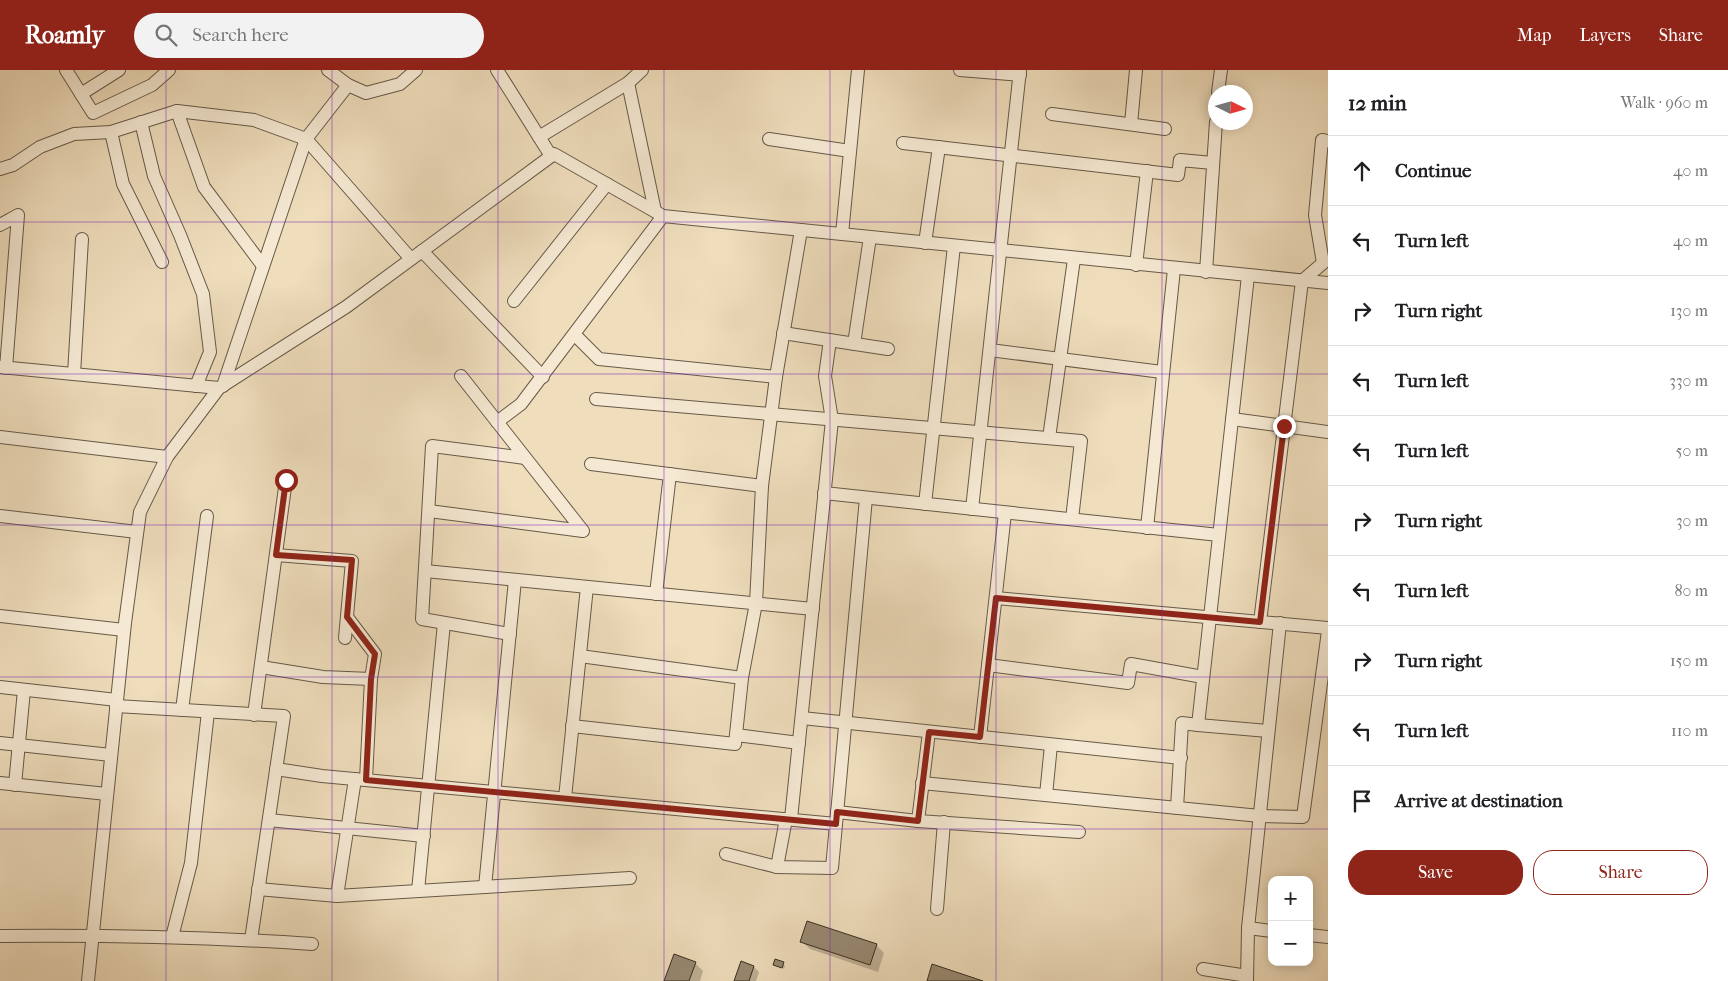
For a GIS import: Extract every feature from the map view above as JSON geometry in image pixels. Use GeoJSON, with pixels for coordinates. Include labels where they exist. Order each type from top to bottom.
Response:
{"type":"FeatureCollection","features":[{"type":"Feature","properties":{"kind":"street"},"geometry":{"type":"LineString","coordinates":[[66,70],[94,113],[152,85],[169,70]]}},
{"type":"Feature","properties":{"kind":"street"},"geometry":{"type":"LineString","coordinates":[[82,94],[119,70]]}},
{"type":"Feature","properties":{"kind":"street"},"geometry":{"type":"LineString","coordinates":[[328,70],[348,85],[366,93],[400,84],[416,70]]}},
{"type":"Feature","properties":{"kind":"street"},"geometry":{"type":"LineString","coordinates":[[497,70],[551,156]]}},
{"type":"Feature","properties":{"kind":"street"},"geometry":{"type":"LineString","coordinates":[[539,137],[628,83],[642,70]]}},
{"type":"Feature","properties":{"kind":"street"},"geometry":{"type":"LineString","coordinates":[[842,234],[858,70]]}},
{"type":"Feature","properties":{"kind":"street"},"geometry":{"type":"LineString","coordinates":[[960,70],[1020,73],[972,509]]}},
{"type":"Feature","properties":{"kind":"street"},"geometry":{"type":"LineString","coordinates":[[1131,124],[1136,70]]}},
{"type":"Feature","properties":{"kind":"street"},"geometry":{"type":"LineString","coordinates":[[1218,85],[1219,70]]}},
{"type":"Feature","properties":{"kind":"street"},"geometry":{"type":"LineString","coordinates":[[497,422],[521,404],[543,377],[659,213],[628,83]]}},
{"type":"Feature","properties":{"kind":"street"},"geometry":{"type":"LineString","coordinates":[[88,981],[124,630],[140,512],[167,457],[221,387],[306,139],[348,85]]}},
{"type":"Feature","properties":{"kind":"street"},"geometry":{"type":"LineString","coordinates":[[177,111],[204,187],[263,266]]}},
{"type":"Feature","properties":{"kind":"street"},"geometry":{"type":"LineString","coordinates":[[0,169],[13,165],[40,146],[74,134],[111,132],[177,111],[254,120],[306,139],[411,260]]}},
{"type":"Feature","properties":{"kind":"street"},"geometry":{"type":"LineString","coordinates":[[1052,114],[1165,128]]}},
{"type":"Feature","properties":{"kind":"street"},"geometry":{"type":"LineString","coordinates":[[141,122],[154,176],[203,294],[210,352],[196,386]]}},
{"type":"Feature","properties":{"kind":"street"},"geometry":{"type":"LineString","coordinates":[[1206,272],[1215,130]]}},
{"type":"Feature","properties":{"kind":"street"},"geometry":{"type":"LineString","coordinates":[[111,132],[123,184],[162,262]]}},
{"type":"Feature","properties":{"kind":"street"},"geometry":{"type":"LineString","coordinates":[[769,139],[850,150]]}},
{"type":"Feature","properties":{"kind":"street"},"geometry":{"type":"LineString","coordinates":[[1260,622],[1302,281],[1323,263],[1315,214],[1322,195],[1322,140],[1328,141]]}},
{"type":"Feature","properties":{"kind":"street"},"geometry":{"type":"LineString","coordinates":[[902,143],[1178,175],[1180,160],[1213,163]]}},
{"type":"Feature","properties":{"kind":"street"},"geometry":{"type":"LineString","coordinates":[[926,243],[939,147]]}},
{"type":"Feature","properties":{"kind":"street"},"geometry":{"type":"LineString","coordinates":[[0,225],[18,215],[3,368],[196,386],[221,387],[346,307],[554,154],[659,213],[800,230],[1328,284]]}},
{"type":"Feature","properties":{"kind":"street"},"geometry":{"type":"LineString","coordinates":[[1136,265],[1146,171]]}},
{"type":"Feature","properties":{"kind":"street"},"geometry":{"type":"LineString","coordinates":[[514,301],[607,184]]}},
{"type":"Feature","properties":{"kind":"street"},"geometry":{"type":"LineString","coordinates":[[572,726],[735,744],[742,678],[756,603],[762,486],[771,414],[800,230]]}},
{"type":"Feature","properties":{"kind":"street"},"geometry":{"type":"LineString","coordinates":[[854,344],[870,237]]}},
{"type":"Feature","properties":{"kind":"street"},"geometry":{"type":"LineString","coordinates":[[74,374],[82,239]]}},
{"type":"Feature","properties":{"kind":"street"},"geometry":{"type":"LineString","coordinates":[[925,504],[954,246]]}},
{"type":"Feature","properties":{"kind":"street"},"geometry":{"type":"LineString","coordinates":[[422,252],[543,377]]}},
{"type":"Feature","properties":{"kind":"street"},"geometry":{"type":"LineString","coordinates":[[1049,438],[1074,259]]}},
{"type":"Feature","properties":{"kind":"street"},"geometry":{"type":"LineString","coordinates":[[1147,528],[1174,268]]}},
{"type":"Feature","properties":{"kind":"street"},"geometry":{"type":"LineString","coordinates":[[1198,725],[1248,276]]}},
{"type":"Feature","properties":{"kind":"street"},"geometry":{"type":"LineString","coordinates":[[574,334],[599,359],[776,378]]}},
{"type":"Feature","properties":{"kind":"street"},"geometry":{"type":"LineString","coordinates":[[783,334],[888,349]]}},
{"type":"Feature","properties":{"kind":"street"},"geometry":{"type":"LineString","coordinates":[[777,867],[788,819],[799,744],[813,609],[832,420],[825,376],[830,340]]}},
{"type":"Feature","properties":{"kind":"street"},"geometry":{"type":"LineString","coordinates":[[990,350],[1162,372]]}},
{"type":"Feature","properties":{"kind":"street"},"geometry":{"type":"LineString","coordinates":[[429,511],[583,531],[461,376]]}},
{"type":"Feature","properties":{"kind":"street"},"geometry":{"type":"LineString","coordinates":[[596,399],[1081,441],[1072,519]]}},
{"type":"Feature","properties":{"kind":"street"},"geometry":{"type":"LineString","coordinates":[[1232,419],[1328,432]]}},
{"type":"Feature","properties":{"kind":"street"},"geometry":{"type":"LineString","coordinates":[[0,437],[167,457]]}},
{"type":"Feature","properties":{"kind":"street"},"geometry":{"type":"LineString","coordinates":[[510,634],[422,619],[432,446],[525,458]]}},
{"type":"Feature","properties":{"kind":"street"},"geometry":{"type":"LineString","coordinates":[[590,464],[762,486]]}},
{"type":"Feature","properties":{"kind":"street"},"geometry":{"type":"LineString","coordinates":[[656,594],[670,474]]}},
{"type":"Feature","properties":{"kind":"street"},"geometry":{"type":"LineString","coordinates":[[254,714],[286,480]]}},
{"type":"Feature","properties":{"kind":"street"},"geometry":{"type":"LineString","coordinates":[[824,493],[1219,535]]}},
{"type":"Feature","properties":{"kind":"street"},"geometry":{"type":"LineString","coordinates":[[726,854],[777,867],[832,868],[866,498]]}},
{"type":"Feature","properties":{"kind":"street"},"geometry":{"type":"LineString","coordinates":[[980,737],[1005,512]]}},
{"type":"Feature","properties":{"kind":"street"},"geometry":{"type":"LineString","coordinates":[[0,516],[137,532]]}},
{"type":"Feature","properties":{"kind":"street"},"geometry":{"type":"LineString","coordinates":[[182,710],[207,516]]}},
{"type":"Feature","properties":{"kind":"street"},"geometry":{"type":"LineString","coordinates":[[276,555],[352,560],[345,638]]}},
{"type":"Feature","properties":{"kind":"street"},"geometry":{"type":"LineString","coordinates":[[425,571],[813,609]]}},
{"type":"Feature","properties":{"kind":"street"},"geometry":{"type":"LineString","coordinates":[[485,887],[515,580]]}},
{"type":"Feature","properties":{"kind":"street"},"geometry":{"type":"LineString","coordinates":[[565,798],[587,587]]}},
{"type":"Feature","properties":{"kind":"street"},"geometry":{"type":"LineString","coordinates":[[922,783],[1260,816],[1303,817],[1328,630],[1280,623],[996,598]]}},
{"type":"Feature","properties":{"kind":"street"},"geometry":{"type":"LineString","coordinates":[[0,616],[124,630]]}},
{"type":"Feature","properties":{"kind":"street"},"geometry":{"type":"LineString","coordinates":[[337,896],[348,828],[361,779],[375,654],[347,617]]}},
{"type":"Feature","properties":{"kind":"street"},"geometry":{"type":"LineString","coordinates":[[418,891],[430,786],[444,623]]}},
{"type":"Feature","properties":{"kind":"street"},"geometry":{"type":"LineString","coordinates":[[1203,969],[1247,978],[1248,928],[1280,623]]}},
{"type":"Feature","properties":{"kind":"street"},"geometry":{"type":"LineString","coordinates":[[580,656],[742,678]]}},
{"type":"Feature","properties":{"kind":"street"},"geometry":{"type":"LineString","coordinates":[[988,665],[1128,684],[1132,664],[1203,678]]}},
{"type":"Feature","properties":{"kind":"street"},"geometry":{"type":"LineString","coordinates":[[261,667],[323,677],[371,679]]}},
{"type":"Feature","properties":{"kind":"street"},"geometry":{"type":"LineString","coordinates":[[0,687],[182,710],[284,716],[251,940]]}},
{"type":"Feature","properties":{"kind":"street"},"geometry":{"type":"LineString","coordinates":[[14,785],[24,690]]}},
{"type":"Feature","properties":{"kind":"street"},"geometry":{"type":"LineString","coordinates":[[172,937],[191,863],[208,712]]}},
{"type":"Feature","properties":{"kind":"street"},"geometry":{"type":"LineString","coordinates":[[802,718],[1181,758]]}},
{"type":"Feature","properties":{"kind":"street"},"geometry":{"type":"LineString","coordinates":[[1177,808],[1182,723],[1268,731]]}},
{"type":"Feature","properties":{"kind":"street"},"geometry":{"type":"LineString","coordinates":[[918,821],[929,732]]}},
{"type":"Feature","properties":{"kind":"street"},"geometry":{"type":"LineString","coordinates":[[736,735],[799,744]]}},
{"type":"Feature","properties":{"kind":"street"},"geometry":{"type":"LineString","coordinates":[[0,743],[111,755]]}},
{"type":"Feature","properties":{"kind":"street"},"geometry":{"type":"LineString","coordinates":[[1046,795],[1051,744]]}},
{"type":"Feature","properties":{"kind":"street"},"geometry":{"type":"LineString","coordinates":[[276,769],[430,786],[788,819],[836,818],[944,822],[1079,832]]}},
{"type":"Feature","properties":{"kind":"street"},"geometry":{"type":"LineString","coordinates":[[0,783],[107,794]]}},
{"type":"Feature","properties":{"kind":"street"},"geometry":{"type":"LineString","coordinates":[[269,820],[424,836]]}},
{"type":"Feature","properties":{"kind":"street"},"geometry":{"type":"LineString","coordinates":[[937,909],[944,822]]}},
{"type":"Feature","properties":{"kind":"street"},"geometry":{"type":"LineString","coordinates":[[258,890],[337,896],[630,878]]}},
{"type":"Feature","properties":{"kind":"street"},"geometry":{"type":"LineString","coordinates":[[1248,928],[1268,930]]}},
{"type":"Feature","properties":{"kind":"street"},"geometry":{"type":"LineString","coordinates":[[0,936],[93,935],[172,937],[312,944]]}},
{"type":"Feature","properties":{"kind":"street"},"geometry":{"type":"LineString","coordinates":[[1313,935],[1328,937]]}},
{"type":"Feature","properties":{"kind":"building"},"geometry":{"type":"Polygon","coordinates":[[[807,921],[877,944],[870,965],[800,942],[807,921]]]}},
{"type":"Feature","properties":{"kind":"building"},"geometry":{"type":"Polygon","coordinates":[[[674,954],[696,962],[689,981],[664,981],[674,954]]]}},
{"type":"Feature","properties":{"kind":"building"},"geometry":{"type":"Polygon","coordinates":[[[775,959],[784,962],[782,968],[773,965],[775,959]]]}},
{"type":"Feature","properties":{"kind":"building"},"geometry":{"type":"Polygon","coordinates":[[[741,961],[754,966],[749,981],[734,981],[741,961]]]}},
{"type":"Feature","properties":{"kind":"building"},"geometry":{"type":"Polygon","coordinates":[[[932,964],[983,981],[927,981],[932,964]]]}},
{"type":"Feature","properties":{"kind":"route"},"geometry":{"type":"LineString","coordinates":[[286,480],[276,555],[352,560],[347,617],[375,654],[371,679],[366,780],[836,824],[837,812],[918,821],[929,732],[980,737],[996,598],[1260,622],[1284,426]]}}]}
